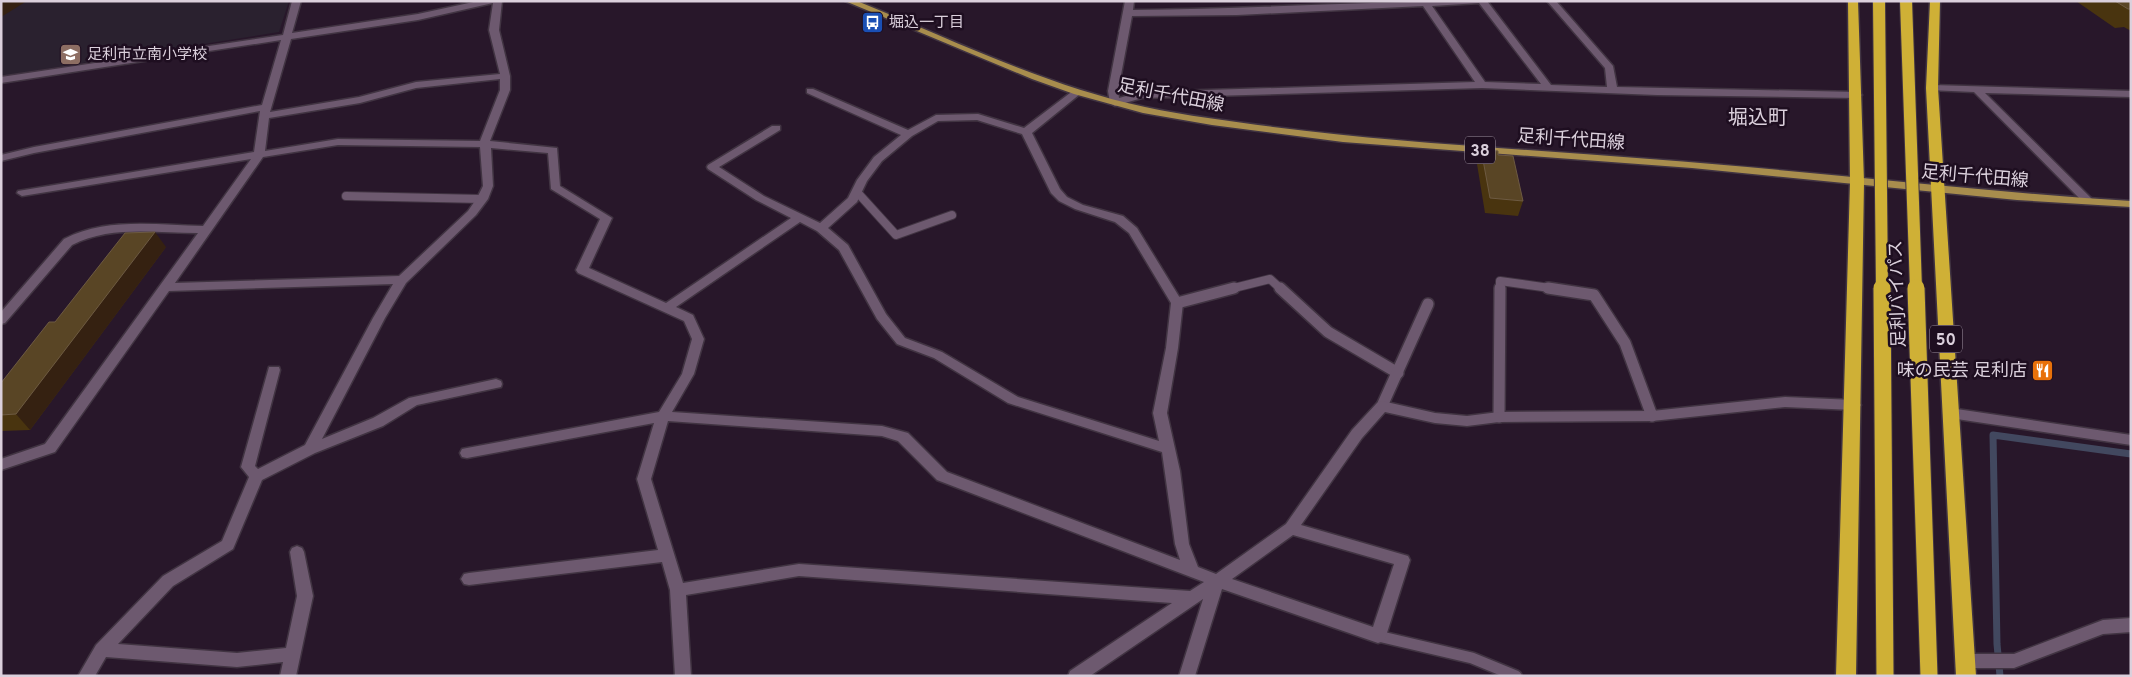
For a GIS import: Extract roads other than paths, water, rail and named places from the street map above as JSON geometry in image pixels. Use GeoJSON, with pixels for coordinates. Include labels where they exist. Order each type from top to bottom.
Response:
{"type":"FeatureCollection","features":[{"type":"Feature","properties":{"kind":"highway"},"geometry":{"type":"LineString","coordinates":[[1846,676],[1858,182],[1853,1]]}},
{"type":"Feature","properties":{"kind":"highway","name":"足利バイパス"},"geometry":{"type":"LineString","coordinates":[[1879,1],[1885,676]]}},
{"type":"Feature","properties":{"kind":"highway","name":"足利バイパス"},"geometry":{"type":"LineString","coordinates":[[1906,1],[1929,676]]}},
{"type":"Feature","properties":{"kind":"highway","name":"50"},"geometry":{"type":"LineString","coordinates":[[1935,1],[1932,88],[1965,668]]}},
{"type":"Feature","properties":{"kind":"main road","name":"足利千代田線"},"geometry":{"type":"LineString","coordinates":[[849,1],[1035,77],[1077,92],[1115,103],[1212,122],[1343,139],[1692,165],[1937,190],[2131,204]]}},
{"type":"Feature","properties":{"kind":"street"},"geometry":{"type":"LineString","coordinates":[[1,466],[50,448],[259,156],[266,112],[297,1]]}},
{"type":"Feature","properties":{"kind":"street"},"geometry":{"type":"LineString","coordinates":[[1,80],[442,14],[492,1]]}},
{"type":"Feature","properties":{"kind":"street"},"geometry":{"type":"LineString","coordinates":[[310,449],[379,318],[402,280],[472,213],[488,186],[485,138],[505,90],[505,76],[494,30],[498,1]]}},
{"type":"Feature","properties":{"kind":"street"},"geometry":{"type":"LineString","coordinates":[[1130,1],[1114,91],[1115,103],[1141,95],[1482,84],[1612,90],[1857,95]]}},
{"type":"Feature","properties":{"kind":"street"},"geometry":{"type":"LineString","coordinates":[[1128,13],[1476,1]]}},
{"type":"Feature","properties":{"kind":"street"},"geometry":{"type":"LineString","coordinates":[[1482,1],[1548,87]]}},
{"type":"Feature","properties":{"kind":"street"},"geometry":{"type":"LineString","coordinates":[[1551,1],[1610,68],[1612,90]]}},
{"type":"Feature","properties":{"kind":"street"},"geometry":{"type":"LineString","coordinates":[[1425,3],[1482,84]]}},
{"type":"Feature","properties":{"kind":"street"},"geometry":{"type":"LineString","coordinates":[[1,158],[34,150],[266,112],[360,100],[416,85],[505,76]]}},
{"type":"Feature","properties":{"kind":"street"},"geometry":{"type":"LineString","coordinates":[[1932,88],[2131,94]]}},
{"type":"Feature","properties":{"kind":"street"},"geometry":{"type":"LineString","coordinates":[[1976,89],[2089,202]]}},
{"type":"Feature","properties":{"kind":"street"},"geometry":{"type":"LineString","coordinates":[[810,91],[908,134]]}},
{"type":"Feature","properties":{"kind":"street"},"geometry":{"type":"LineString","coordinates":[[1026,132],[1077,92]]}},
{"type":"Feature","properties":{"kind":"street"},"geometry":{"type":"LineString","coordinates":[[821,228],[854,200],[862,180],[878,159],[908,134],[936,118],[978,118],[1026,132],[1055,191],[1063,199],[1079,207],[1119,219],[1133,231],[1177,303],[1172,348],[1160,400],[1160,413],[1173,471],[1182,544],[1191,569]]}},
{"type":"Feature","properties":{"kind":"street"},"geometry":{"type":"LineString","coordinates":[[776,128],[712,167],[760,198],[821,228],[844,248],[881,316],[901,340],[938,355],[1013,400],[1168,449]]}},
{"type":"Feature","properties":{"kind":"street"},"geometry":{"type":"LineString","coordinates":[[22,193],[338,142],[486,144],[553,150],[555,187],[606,218],[582,270],[688,318],[698,339],[688,374],[663,416],[644,479],[678,590],[683,676]]}},
{"type":"Feature","properties":{"kind":"street"},"geometry":{"type":"LineString","coordinates":[[667,308],[799,217]]}},
{"type":"Feature","properties":{"kind":"street"},"geometry":{"type":"LineString","coordinates":[[2,319],[68,242],[82,233],[108,229],[205,230]]}},
{"type":"Feature","properties":{"kind":"street"},"geometry":{"type":"LineString","coordinates":[[167,287],[402,280]]}},
{"type":"Feature","properties":{"kind":"street"},"geometry":{"type":"LineString","coordinates":[[256,476],[248,467],[274,370]]}},
{"type":"Feature","properties":{"kind":"street"},"geometry":{"type":"LineString","coordinates":[[86,676],[102,650],[168,581],[228,545],[256,476],[310,449],[378,422],[414,401],[496,384]]}},
{"type":"Feature","properties":{"kind":"street"},"geometry":{"type":"LineString","coordinates":[[1076,676],[1192,598],[1291,528],[1357,434],[1382,406],[1435,418],[1467,421],[1499,418],[1652,416],[1785,402],[1854,405]]}},
{"type":"Feature","properties":{"kind":"street"},"geometry":{"type":"LineString","coordinates":[[1950,413],[2131,440]]}},
{"type":"Feature","properties":{"kind":"street"},"geometry":{"type":"LineString","coordinates":[[467,453],[663,416],[882,430],[903,437],[942,476],[1218,580],[1378,636],[1403,560],[1291,528]]}},
{"type":"Feature","properties":{"kind":"street"},"geometry":{"type":"LineString","coordinates":[[288,676],[305,596],[297,552]]}},
{"type":"Feature","properties":{"kind":"street"},"geometry":{"type":"LineString","coordinates":[[469,579],[667,555]]}},
{"type":"Feature","properties":{"kind":"street"},"geometry":{"type":"LineString","coordinates":[[678,590],[799,570],[1192,598]]}},
{"type":"Feature","properties":{"kind":"street"},"geometry":{"type":"LineString","coordinates":[[1187,676],[1218,580]]}},
{"type":"Feature","properties":{"kind":"street"},"geometry":{"type":"LineString","coordinates":[[1965,668],[2014,660],[2103,627],[2131,625]]}},
{"type":"Feature","properties":{"kind":"street"},"geometry":{"type":"LineString","coordinates":[[102,650],[237,660],[292,654]]}},
{"type":"Feature","properties":{"kind":"lane"},"geometry":{"type":"LineString","coordinates":[[857,192],[896,235],[952,215]]}},
{"type":"Feature","properties":{"kind":"lane"},"geometry":{"type":"LineString","coordinates":[[346,196],[482,199]]}},
{"type":"Feature","properties":{"kind":"lane"},"geometry":{"type":"LineString","coordinates":[[1177,303],[1270,279],[1328,332],[1398,373]]}},
{"type":"Feature","properties":{"kind":"lane"},"geometry":{"type":"LineString","coordinates":[[1499,418],[1500,281],[1594,295],[1625,343],[1652,416]]}},
{"type":"Feature","properties":{"kind":"lane"},"geometry":{"type":"LineString","coordinates":[[1382,406],[1428,304]]}},
{"type":"Feature","properties":{"kind":"lane"},"geometry":{"type":"LineString","coordinates":[[1378,636],[1472,658],[1516,676]]}},
{"type":"Feature","properties":{"kind":"waterway"},"geometry":{"type":"LineString","coordinates":[[2000,676],[1997,644],[1993,435],[2131,454]]}},
{"type":"Feature","properties":{"kind":"place","name":"堀込一丁目"},"geometry":{"type":"Point","coordinates":[873,22]}},
{"type":"Feature","properties":{"kind":"place","name":"足利市立南小学校"},"geometry":{"type":"Point","coordinates":[71,54]}},
{"type":"Feature","properties":{"kind":"place","name":"味の民芸 足利店"},"geometry":{"type":"Point","coordinates":[2043,370]}},
{"type":"Feature","properties":{"kind":"district","name":"堀込町"},"geometry":{"type":"Point","coordinates":[1758,117]}}]}
